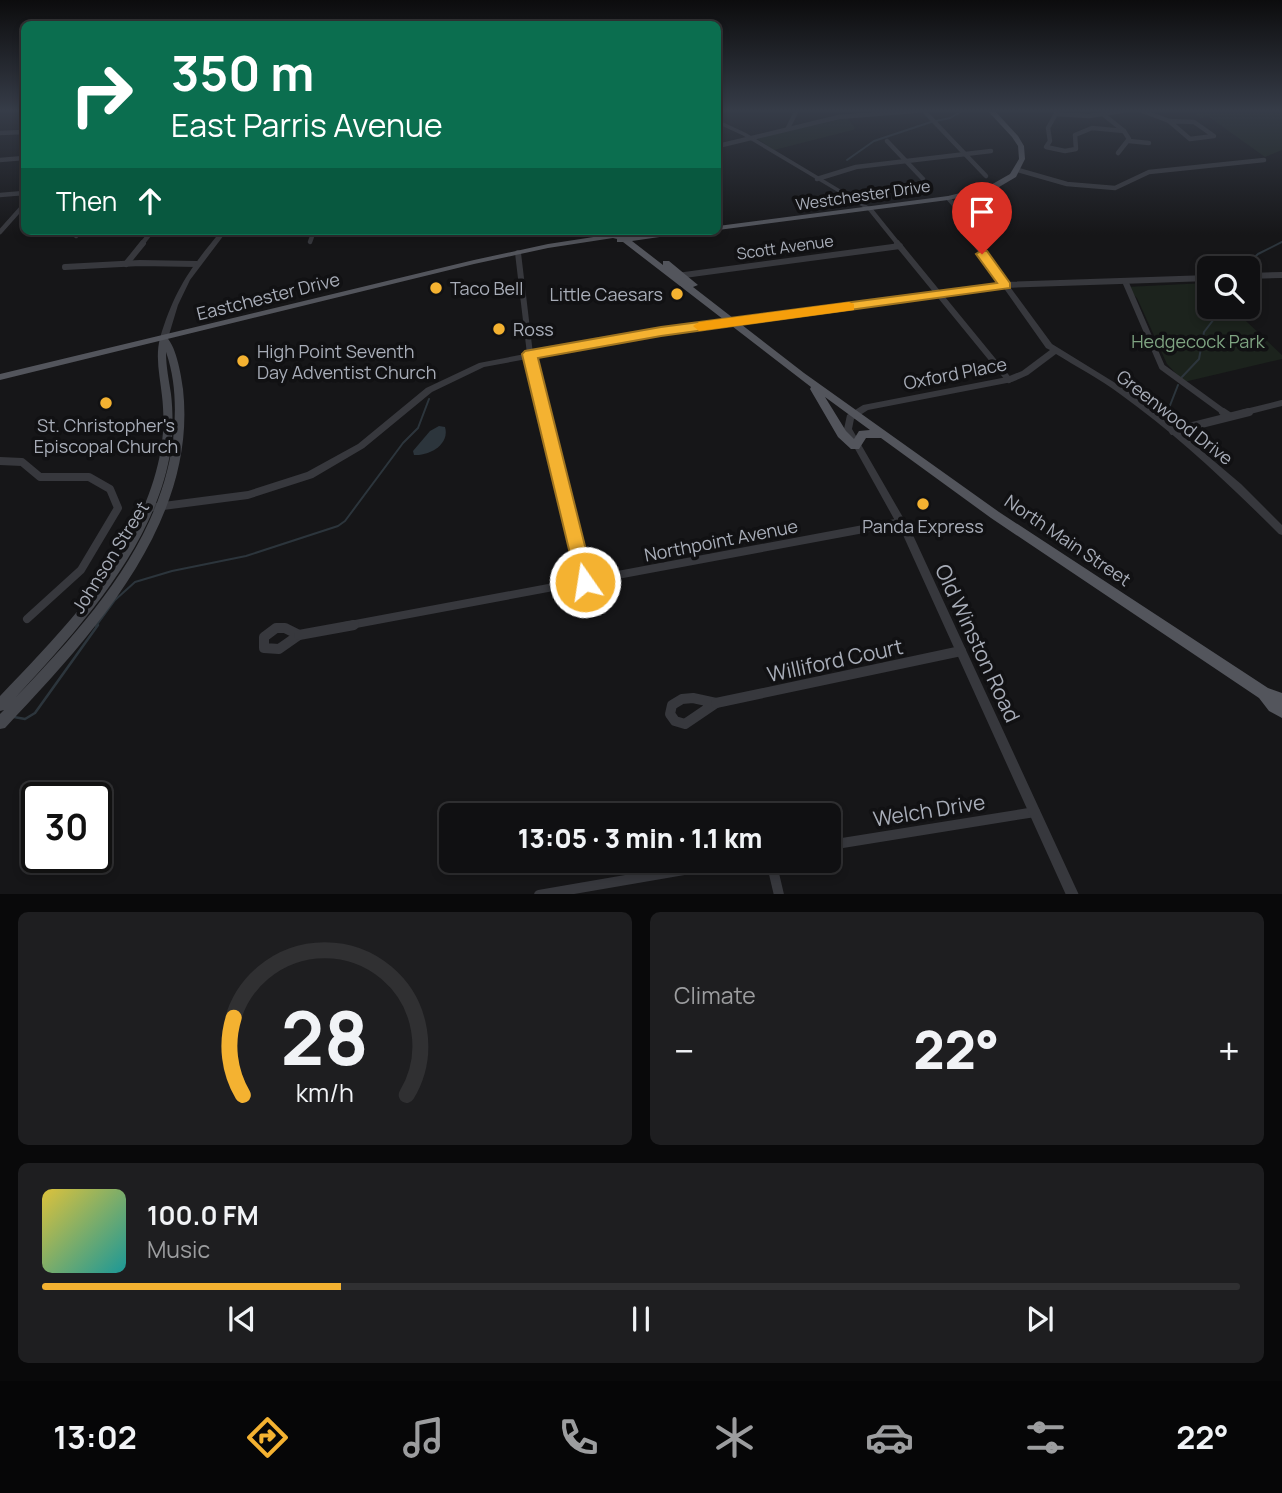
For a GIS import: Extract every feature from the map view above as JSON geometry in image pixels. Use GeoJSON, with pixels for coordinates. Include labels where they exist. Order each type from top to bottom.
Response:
{"type":"FeatureCollection","features":[{"type":"Feature","properties":{"kind":"main road"},"geometry":{"type":"LineString","coordinates":[[1018,170],[1021,152]]}},
{"type":"Feature","properties":{"kind":"main road","name":"Westchester Drive"},"geometry":{"type":"LineString","coordinates":[[721,228],[948,198],[991,188],[1018,170]]}},
{"type":"Feature","properties":{"kind":"main road"},"geometry":{"type":"LineString","coordinates":[[586,240],[604,235]]}},
{"type":"Feature","properties":{"kind":"main road"},"geometry":{"type":"LineString","coordinates":[[648,250],[645,243],[649,239],[664,235]]}},
{"type":"Feature","properties":{"kind":"main road","name":"Eastchester Drive"},"geometry":{"type":"LineString","coordinates":[[0,377],[518,253],[586,240],[627,236]]}},
{"type":"Feature","properties":{"kind":"main road","name":"Eastchester Drive"},"geometry":{"type":"LineString","coordinates":[[544,248],[627,236]]}},
{"type":"Feature","properties":{"kind":"main road","name":"North Main Street"},"geometry":{"type":"LineString","coordinates":[[627,236],[678,276]]}},
{"type":"Feature","properties":{"kind":"main road","name":"North Main Street"},"geometry":{"type":"LineString","coordinates":[[627,236],[809,381],[882,434],[1071,567],[1280,706]]}},
{"type":"Feature","properties":{"kind":"main road","name":"North Main Street"},"geometry":{"type":"LineString","coordinates":[[736,321],[850,404],[855,412]]}},
{"type":"Feature","properties":{"kind":"main road","name":"Johnson Street"},"geometry":{"type":"LineString","coordinates":[[0,723],[64,656],[90,623],[130,565],[162,506],[175,468],[180,422],[176,372],[172,353],[164,338]]}},
{"type":"Feature","properties":{"kind":"main road","name":"Johnson Street"},"geometry":{"type":"LineString","coordinates":[[0,705],[78,619],[121,557],[148,508],[166,449],[167,405],[160,357],[164,338]]}},
{"type":"Feature","properties":{"kind":"main road"},"geometry":{"type":"LineString","coordinates":[[809,381],[842,434],[855,446],[863,434],[882,434]]}},
{"type":"Feature","properties":{"kind":"street"},"geometry":{"type":"LineString","coordinates":[[773,152],[870,209],[1009,380]]}},
{"type":"Feature","properties":{"kind":"street"},"geometry":{"type":"LineString","coordinates":[[898,152],[923,179]]}},
{"type":"Feature","properties":{"kind":"street"},"geometry":{"type":"LineString","coordinates":[[962,152],[986,176]]}},
{"type":"Feature","properties":{"kind":"street"},"geometry":{"type":"LineString","coordinates":[[817,179],[852,167],[986,152]]}},
{"type":"Feature","properties":{"kind":"street"},"geometry":{"type":"LineString","coordinates":[[0,160],[21,158]]}},
{"type":"Feature","properties":{"kind":"street"},"geometry":{"type":"LineString","coordinates":[[1018,170],[1067,184],[1114,188],[1124,186],[1149,172],[1264,160]]}},
{"type":"Feature","properties":{"kind":"street"},"geometry":{"type":"LineString","coordinates":[[0,195],[21,193]]}},
{"type":"Feature","properties":{"kind":"street","name":"Greenwood Drive"},"geometry":{"type":"LineString","coordinates":[[948,198],[960,211],[971,238],[1054,351],[1122,391],[1173,431],[1238,487],[1282,531]]}},
{"type":"Feature","properties":{"kind":"street"},"geometry":{"type":"LineString","coordinates":[[2,229],[21,208]]}},
{"type":"Feature","properties":{"kind":"street"},"geometry":{"type":"LineString","coordinates":[[126,264],[149,235]]}},
{"type":"Feature","properties":{"kind":"street","name":"Johnson Street"},"geometry":{"type":"LineString","coordinates":[[164,338],[175,298],[197,264],[221,235]]}},
{"type":"Feature","properties":{"kind":"street"},"geometry":{"type":"LineString","coordinates":[[310,242],[313,235]]}},
{"type":"Feature","properties":{"kind":"street","name":"Scott Avenue"},"geometry":{"type":"LineString","coordinates":[[678,276],[900,246]]}},
{"type":"Feature","properties":{"kind":"street"},"geometry":{"type":"LineString","coordinates":[[518,253],[530,354],[585,582]]}},
{"type":"Feature","properties":{"kind":"street"},"geometry":{"type":"LineString","coordinates":[[65,267],[197,264]]}},
{"type":"Feature","properties":{"kind":"street"},"geometry":{"type":"LineString","coordinates":[[1260,276],[1282,275]]}},
{"type":"Feature","properties":{"kind":"street"},"geometry":{"type":"LineString","coordinates":[[148,508],[248,495],[310,475],[361,446],[411,403],[444,381],[482,365],[530,354],[736,321],[1005,285],[1197,278]]}},
{"type":"Feature","properties":{"kind":"street"},"geometry":{"type":"LineString","coordinates":[[1125,281],[1162,367],[1229,416]]}},
{"type":"Feature","properties":{"kind":"street","name":"Oxford Place"},"geometry":{"type":"LineString","coordinates":[[855,412],[885,402],[1009,380],[1026,373],[1054,351]]}},
{"type":"Feature","properties":{"kind":"street"},"geometry":{"type":"LineString","coordinates":[[1173,431],[1282,402]]}},
{"type":"Feature","properties":{"kind":"street"},"geometry":{"type":"LineString","coordinates":[[855,412],[848,423],[855,446]]}},
{"type":"Feature","properties":{"kind":"street","name":"Old Winston Road"},"geometry":{"type":"LineString","coordinates":[[855,446],[879,481],[901,522],[1073,894]]}},
{"type":"Feature","properties":{"kind":"street"},"geometry":{"type":"LineString","coordinates":[[0,461],[22,462],[34,474],[45,478],[89,477],[110,489],[118,503],[115,514],[94,543],[81,570],[27,619]]}},
{"type":"Feature","properties":{"kind":"street","name":"Northpoint Avenue"},"geometry":{"type":"LineString","coordinates":[[299,635],[901,522]]}},
{"type":"Feature","properties":{"kind":"street","name":"Williford Court"},"geometry":{"type":"LineString","coordinates":[[716,703],[691,697],[681,698],[671,705],[670,714],[675,721],[685,724],[716,703],[961,651]]}},
{"type":"Feature","properties":{"kind":"street","name":"Welch Drive"},"geometry":{"type":"LineString","coordinates":[[841,843],[1035,812]]}},
{"type":"Feature","properties":{"kind":"street"},"geometry":{"type":"LineString","coordinates":[[539,894],[664,873]]}},
{"type":"Feature","properties":{"kind":"street"},"geometry":{"type":"LineString","coordinates":[[774,873],[779,894]]}},
{"type":"Feature","properties":{"kind":"green space"},"geometry":{"type":"Polygon","coordinates":[[[1258,152],[1278,152],[1265,157],[1258,152]]]}},
{"type":"Feature","properties":{"kind":"green space","name":"Hedgecock Park"},"geometry":{"type":"Polygon","coordinates":[[[1197,283],[1197,319],[1244,319],[1282,355],[1282,359],[1184,382],[1167,364],[1137,298],[1126,287],[1197,283]]]}},
{"type":"Feature","properties":{"kind":"shaded area"},"geometry":{"type":"Polygon","coordinates":[[[439,426],[445,427],[446,433],[442,444],[432,451],[414,455],[413,451],[430,431],[439,426]]]}},
{"type":"Feature","properties":{"kind":"waterway"},"geometry":{"type":"LineString","coordinates":[[847,160],[859,152]]}},
{"type":"Feature","properties":{"kind":"waterway"},"geometry":{"type":"LineString","coordinates":[[1256,256],[1282,242]]}},
{"type":"Feature","properties":{"kind":"waterway"},"geometry":{"type":"LineString","coordinates":[[1181,378],[1199,359],[1204,332],[1214,319]]}},
{"type":"Feature","properties":{"kind":"waterway"},"geometry":{"type":"LineString","coordinates":[[1164,418],[1171,415],[1169,408],[1178,385]]}},
{"type":"Feature","properties":{"kind":"waterway"},"geometry":{"type":"LineString","coordinates":[[96,626],[115,600],[135,582],[172,571],[246,556],[338,526],[345,521],[403,443],[418,428],[429,399]]}},
{"type":"Feature","properties":{"kind":"waterway"},"geometry":{"type":"LineString","coordinates":[[14,717],[25,719],[35,713],[98,625]]}},
{"type":"Feature","properties":{"kind":"slow traffic"},"geometry":{"type":"LineString","coordinates":[[699,326],[849,307]]}},
{"type":"Feature","properties":{"kind":"place","name":"Taco Bell"},"geometry":{"type":"Point","coordinates":[436,288]}},
{"type":"Feature","properties":{"kind":"place","name":"Little Caesars"},"geometry":{"type":"Point","coordinates":[677,294]}},
{"type":"Feature","properties":{"kind":"place","name":"Ross"},"geometry":{"type":"Point","coordinates":[499,329]}},
{"type":"Feature","properties":{"kind":"place","name":"High Point Seventh Day Adventist Church"},"geometry":{"type":"Point","coordinates":[243,361]}},
{"type":"Feature","properties":{"kind":"place","name":"St. Christopher's Episcopal Church"},"geometry":{"type":"Point","coordinates":[106,403]}},
{"type":"Feature","properties":{"kind":"place","name":"Panda Express"},"geometry":{"type":"Point","coordinates":[923,504]}},
{"type":"Feature","properties":{"kind":"route"},"geometry":{"type":"LineString","coordinates":[[585,582],[530,354],[630,336],[1005,285],[982,254]]}}]}
